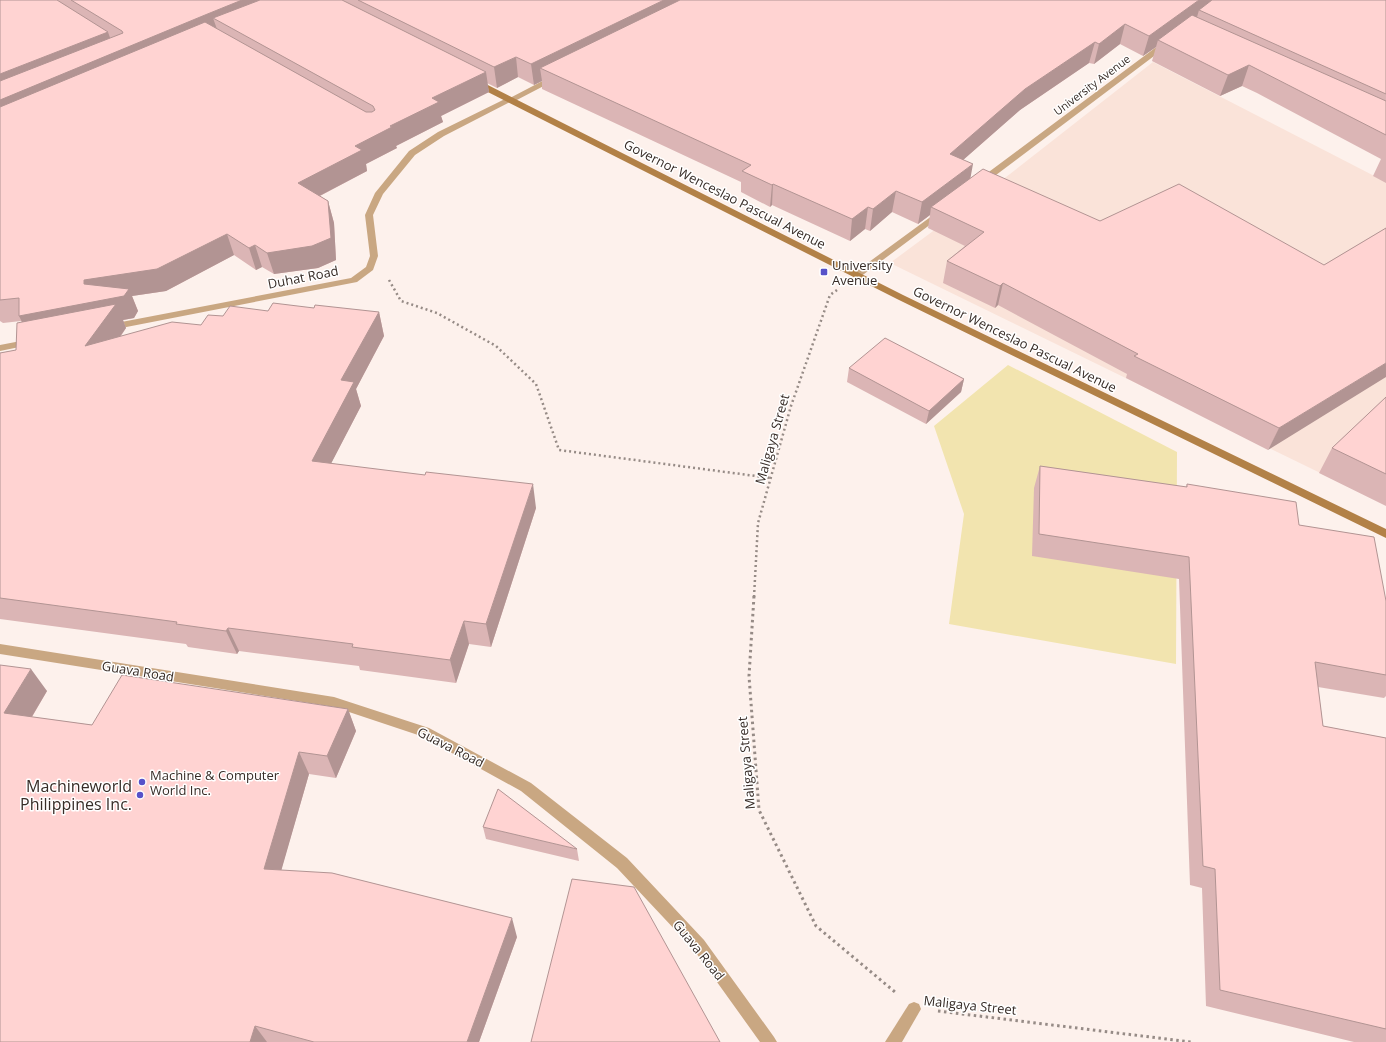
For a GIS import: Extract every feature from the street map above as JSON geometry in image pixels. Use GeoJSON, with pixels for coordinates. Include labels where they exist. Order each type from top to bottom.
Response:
{"type":"FeatureCollection","features":[{"type":"Feature","properties":{"kind":"main road","name":"Governor Wenceslao Pascual Avenue"},"geometry":{"type":"LineString","coordinates":[[468,78],[857,275],[1386,534]]}},
{"type":"Feature","properties":{"kind":"street","name":"University Avenue"},"geometry":{"type":"LineString","coordinates":[[977,186],[1172,39]]}},
{"type":"Feature","properties":{"kind":"street"},"geometry":{"type":"LineString","coordinates":[[374,256],[369,215],[379,193],[412,153],[441,134],[559,76]]}},
{"type":"Feature","properties":{"kind":"street"},"geometry":{"type":"LineString","coordinates":[[857,275],[945,209]]}},
{"type":"Feature","properties":{"kind":"street","name":"Duhat Road"},"geometry":{"type":"LineString","coordinates":[[102,329],[354,280],[370,268],[374,256]]}},
{"type":"Feature","properties":{"kind":"street"},"geometry":{"type":"LineString","coordinates":[[0,348],[39,341]]}},
{"type":"Feature","properties":{"kind":"street","name":"Guava Road"},"geometry":{"type":"LineString","coordinates":[[0,649],[334,702],[425,732],[526,787],[622,863],[699,945],[769,1042]]}},
{"type":"Feature","properties":{"kind":"street"},"geometry":{"type":"LineString","coordinates":[[893,1042],[914,1009]]}},
{"type":"Feature","properties":{"kind":"path"},"geometry":{"type":"LineString","coordinates":[[374,256],[401,301],[437,313],[496,346],[536,384],[559,450],[771,478]]}},
{"type":"Feature","properties":{"kind":"path","name":"Maligaya Street"},"geometry":{"type":"LineString","coordinates":[[857,275],[830,295],[791,406],[758,523],[749,676],[759,810],[816,926],[914,1009],[1191,1042]]}},
{"type":"Feature","properties":{"kind":"shaded area"},"geometry":{"type":"Polygon","coordinates":[[[1153,62],[1386,182],[1386,505],[890,263],[1010,174],[1153,62]]]}},
{"type":"Feature","properties":{"kind":"shaded area"},"geometry":{"type":"Polygon","coordinates":[[[1008,365],[1177,452],[1176,664],[949,624],[964,514],[934,426],[1008,365]]]}},
{"type":"Feature","properties":{"kind":"building"},"geometry":{"type":"Polygon","coordinates":[[[0,0],[57,0],[108,32],[0,74],[0,0]]]}},
{"type":"Feature","properties":{"kind":"building"},"geometry":{"type":"Polygon","coordinates":[[[71,0],[242,0],[0,100],[0,81],[123,33],[71,0]]]}},
{"type":"Feature","properties":{"kind":"building"},"geometry":{"type":"Polygon","coordinates":[[[260,0],[342,0],[486,72],[432,98],[439,102],[390,126],[392,127],[355,146],[362,150],[298,183],[328,201],[331,238],[312,246],[267,253],[255,245],[249,248],[227,234],[157,269],[84,280],[84,284],[129,289],[124,296],[19,316],[19,298],[0,300],[0,107],[205,22],[366,112],[372,112],[375,110],[373,106],[213,18],[260,0]]]}},
{"type":"Feature","properties":{"kind":"building"},"geometry":{"type":"Polygon","coordinates":[[[358,0],[664,0],[531,64],[516,57],[494,67],[358,0]]]}},
{"type":"Feature","properties":{"kind":"building"},"geometry":{"type":"Polygon","coordinates":[[[680,0],[1199,0],[1149,36],[1125,24],[1099,44],[1095,42],[1025,89],[950,154],[973,164],[922,202],[896,191],[873,209],[868,207],[852,219],[742,171],[751,165],[540,68],[680,0]]]}},
{"type":"Feature","properties":{"kind":"building"},"geometry":{"type":"Polygon","coordinates":[[[1212,0],[1386,0],[1386,94],[1199,10],[1212,0]]]}},
{"type":"Feature","properties":{"kind":"building"},"geometry":{"type":"Polygon","coordinates":[[[1192,15],[1386,101],[1386,135],[1249,65],[1228,75],[1158,40],[1192,15]]]}},
{"type":"Feature","properties":{"kind":"building"},"geometry":{"type":"Polygon","coordinates":[[[983,169],[1100,221],[1179,184],[1324,265],[1386,228],[1386,363],[1279,428],[1134,356],[1138,354],[1003,283],[1000,286],[947,261],[984,232],[931,207],[983,169]]]}},
{"type":"Feature","properties":{"kind":"building"},"geometry":{"type":"Polygon","coordinates":[[[273,303],[314,308],[315,305],[379,312],[341,380],[354,382],[312,461],[425,475],[426,472],[533,484],[486,624],[464,621],[450,660],[352,647],[353,644],[228,628],[226,631],[176,624],[177,622],[0,598],[0,353],[16,350],[17,323],[116,304],[85,346],[172,322],[201,325],[208,315],[223,316],[230,306],[268,311],[273,303]]]}},
{"type":"Feature","properties":{"kind":"building"},"geometry":{"type":"Polygon","coordinates":[[[885,338],[964,379],[929,411],[849,368],[885,338]]]}},
{"type":"Feature","properties":{"kind":"building"},"geometry":{"type":"Polygon","coordinates":[[[1386,397],[1386,474],[1332,448],[1386,397]]]}},
{"type":"Feature","properties":{"kind":"building"},"geometry":{"type":"Polygon","coordinates":[[[1040,466],[1187,487],[1187,484],[1296,502],[1299,525],[1374,537],[1386,601],[1386,675],[1315,662],[1323,726],[1386,738],[1386,1029],[1220,990],[1215,869],[1203,866],[1189,557],[1039,534],[1040,466]]]}},
{"type":"Feature","properties":{"kind":"building"},"geometry":{"type":"Polygon","coordinates":[[[0,665],[31,669],[4,713],[92,725],[122,675],[348,709],[327,756],[299,752],[264,869],[332,873],[512,918],[467,1042],[314,1042],[255,1026],[250,1042],[0,1042],[0,665]]]}},
{"type":"Feature","properties":{"kind":"building"},"geometry":{"type":"Polygon","coordinates":[[[498,789],[577,849],[483,827],[498,789]]]}},
{"type":"Feature","properties":{"kind":"building"},"geometry":{"type":"Polygon","coordinates":[[[572,879],[634,887],[720,1042],[531,1042],[572,879]]]}},
{"type":"Feature","properties":{"kind":"place","name":"University Avenue"},"geometry":{"type":"Point","coordinates":[824,272]}},
{"type":"Feature","properties":{"kind":"place","name":"Machine & Computer World Inc."},"geometry":{"type":"Point","coordinates":[142,782]}},
{"type":"Feature","properties":{"kind":"place","name":"Machineworld Philippines Inc."},"geometry":{"type":"Point","coordinates":[140,795]}}]}
